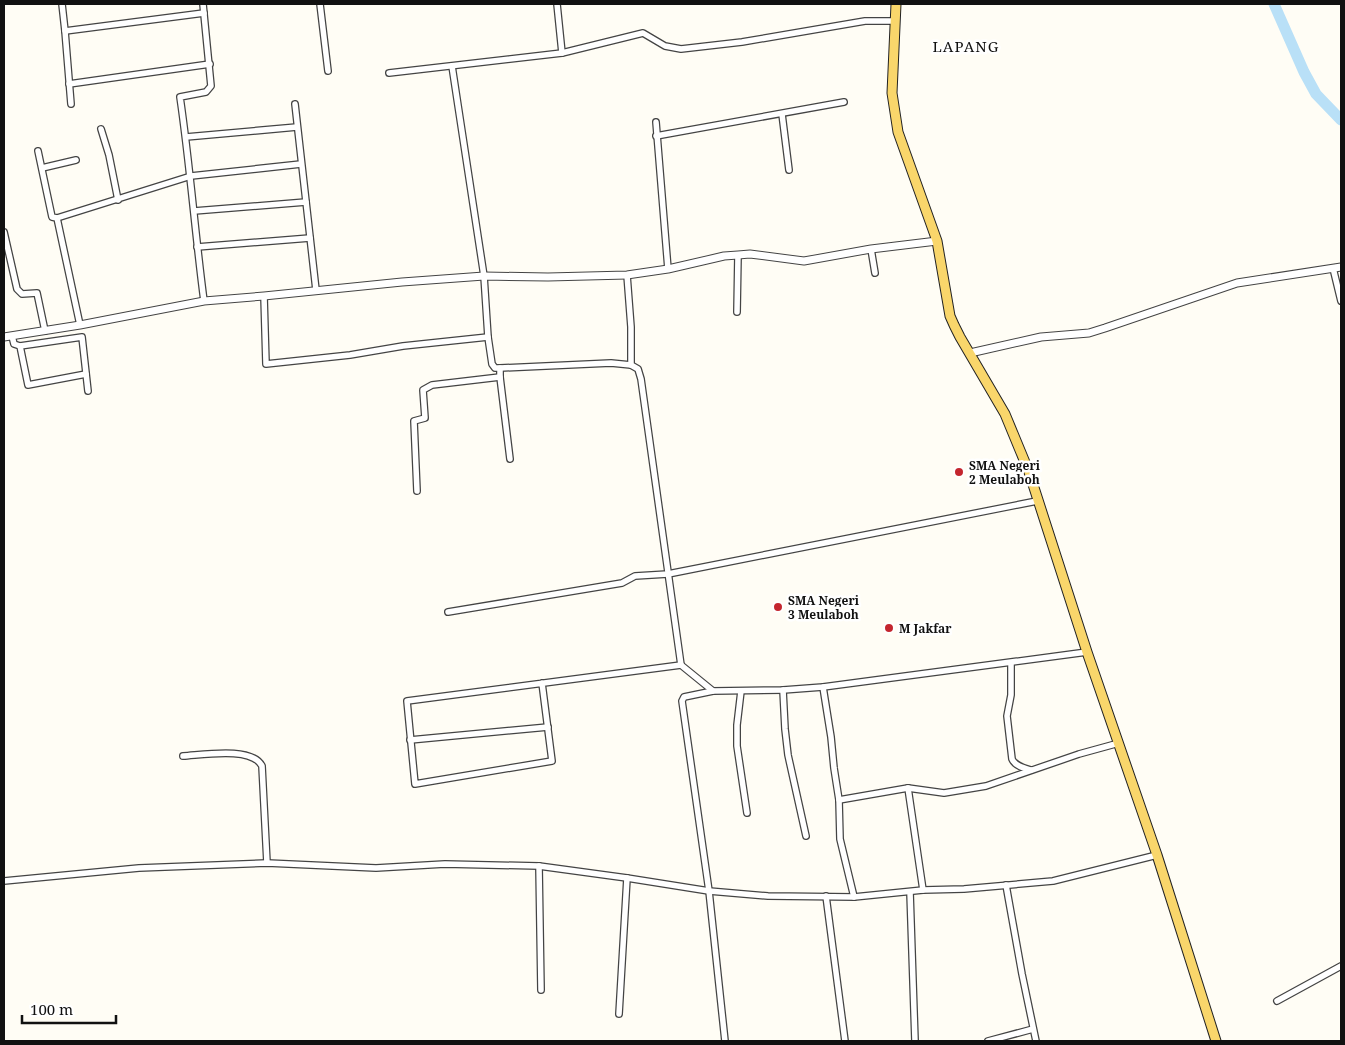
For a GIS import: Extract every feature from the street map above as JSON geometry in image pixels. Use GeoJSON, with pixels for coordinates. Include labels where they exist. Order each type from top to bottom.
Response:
{"type":"FeatureCollection","features":[{"type":"Feature","properties":{"kind":"main road"},"geometry":{"type":"LineString","coordinates":[[896,4],[892,93],[896,122],[937,242],[950,316],[1005,414],[1028,472],[1087,652],[1157,855],[1216,1041]]}},
{"type":"Feature","properties":{"kind":"street"},"geometry":{"type":"LineString","coordinates":[[62,4],[71,104]]}},
{"type":"Feature","properties":{"kind":"street"},"geometry":{"type":"LineString","coordinates":[[203,4],[211,86],[201,93],[180,97],[191,176],[204,301]]}},
{"type":"Feature","properties":{"kind":"street"},"geometry":{"type":"LineString","coordinates":[[320,4],[328,71]]}},
{"type":"Feature","properties":{"kind":"street"},"geometry":{"type":"LineString","coordinates":[[557,4],[562,53]]}},
{"type":"Feature","properties":{"kind":"street"},"geometry":{"type":"LineString","coordinates":[[65,31],[204,13]]}},
{"type":"Feature","properties":{"kind":"street"},"geometry":{"type":"LineString","coordinates":[[390,73],[562,53],[643,32],[665,46],[681,49],[742,42],[865,21],[894,21]]}},
{"type":"Feature","properties":{"kind":"street"},"geometry":{"type":"LineString","coordinates":[[69,84],[210,64]]}},
{"type":"Feature","properties":{"kind":"street"},"geometry":{"type":"LineString","coordinates":[[452,66],[484,276],[488,338],[492,364],[495,368],[612,364],[631,365],[638,369],[641,379],[681,665],[713,691]]}},
{"type":"Feature","properties":{"kind":"street"},"geometry":{"type":"LineString","coordinates":[[656,136],[844,102]]}},
{"type":"Feature","properties":{"kind":"street"},"geometry":{"type":"LineString","coordinates":[[295,104],[316,290]]}},
{"type":"Feature","properties":{"kind":"street"},"geometry":{"type":"LineString","coordinates":[[782,114],[789,170]]}},
{"type":"Feature","properties":{"kind":"street"},"geometry":{"type":"LineString","coordinates":[[656,122],[668,269]]}},
{"type":"Feature","properties":{"kind":"street"},"geometry":{"type":"LineString","coordinates":[[186,137],[297,127]]}},
{"type":"Feature","properties":{"kind":"street"},"geometry":{"type":"LineString","coordinates":[[101,129],[109,155],[118,200]]}},
{"type":"Feature","properties":{"kind":"street"},"geometry":{"type":"LineString","coordinates":[[38,151],[52,217],[57,218],[191,176],[301,164]]}},
{"type":"Feature","properties":{"kind":"street"},"geometry":{"type":"LineString","coordinates":[[42,168],[76,160]]}},
{"type":"Feature","properties":{"kind":"street"},"geometry":{"type":"LineString","coordinates":[[194,211],[306,202]]}},
{"type":"Feature","properties":{"kind":"street"},"geometry":{"type":"LineString","coordinates":[[57,218],[80,325]]}},
{"type":"Feature","properties":{"kind":"street"},"geometry":{"type":"LineString","coordinates":[[4,232],[17,289],[22,294],[37,293],[45,331]]}},
{"type":"Feature","properties":{"kind":"street"},"geometry":{"type":"LineString","coordinates":[[197,247],[310,238]]}},
{"type":"Feature","properties":{"kind":"street"},"geometry":{"type":"LineString","coordinates":[[4,337],[80,325],[204,301],[484,276],[627,276],[724,256],[750,254],[804,260],[871,249],[937,242]]}},
{"type":"Feature","properties":{"kind":"street"},"geometry":{"type":"LineString","coordinates":[[871,249],[875,273]]}},
{"type":"Feature","properties":{"kind":"street"},"geometry":{"type":"LineString","coordinates":[[737,312],[738,255]]}},
{"type":"Feature","properties":{"kind":"street"},"geometry":{"type":"LineString","coordinates":[[970,353],[1041,337],[1089,332],[1105,328],[1237,283],[1341,267]]}},
{"type":"Feature","properties":{"kind":"street"},"geometry":{"type":"LineString","coordinates":[[1333,268],[1341,301]]}},
{"type":"Feature","properties":{"kind":"street"},"geometry":{"type":"LineString","coordinates":[[627,276],[631,326],[631,365]]}},
{"type":"Feature","properties":{"kind":"street"},"geometry":{"type":"LineString","coordinates":[[264,296],[266,364],[350,355],[403,346],[488,338]]}},
{"type":"Feature","properties":{"kind":"street"},"geometry":{"type":"LineString","coordinates":[[12,336],[14,344],[20,346],[82,338],[88,391]]}},
{"type":"Feature","properties":{"kind":"street"},"geometry":{"type":"LineString","coordinates":[[20,346],[28,385],[86,374]]}},
{"type":"Feature","properties":{"kind":"street"},"geometry":{"type":"LineString","coordinates":[[500,368],[510,459]]}},
{"type":"Feature","properties":{"kind":"street"},"geometry":{"type":"LineString","coordinates":[[416,491],[414,421],[425,418],[423,390],[432,385],[500,377]]}},
{"type":"Feature","properties":{"kind":"street"},"geometry":{"type":"LineString","coordinates":[[448,612],[622,583],[635,576],[668,574],[1037,501]]}},
{"type":"Feature","properties":{"kind":"street"},"geometry":{"type":"LineString","coordinates":[[725,1041],[709,892],[682,701],[684,697],[713,691],[783,690],[823,687],[1087,652]]}},
{"type":"Feature","properties":{"kind":"street"},"geometry":{"type":"LineString","coordinates":[[1012,663],[1011,695],[1007,716],[1012,759],[1020,766],[1031,770]]}},
{"type":"Feature","properties":{"kind":"street"},"geometry":{"type":"LineString","coordinates":[[542,683],[552,761],[415,784],[407,701],[542,683],[681,665]]}},
{"type":"Feature","properties":{"kind":"street"},"geometry":{"type":"LineString","coordinates":[[823,687],[839,800],[840,839],[854,897]]}},
{"type":"Feature","properties":{"kind":"street"},"geometry":{"type":"LineString","coordinates":[[741,690],[737,746],[747,813]]}},
{"type":"Feature","properties":{"kind":"street"},"geometry":{"type":"LineString","coordinates":[[783,690],[788,755],[806,836]]}},
{"type":"Feature","properties":{"kind":"street"},"geometry":{"type":"LineString","coordinates":[[410,740],[548,727]]}},
{"type":"Feature","properties":{"kind":"street"},"geometry":{"type":"LineString","coordinates":[[839,800],[908,788],[944,793],[986,786],[1079,754],[1119,743]]}},
{"type":"Feature","properties":{"kind":"street"},"geometry":{"type":"LineString","coordinates":[[183,756],[237,753],[251,756],[260,762],[262,766],[268,863]]}},
{"type":"Feature","properties":{"kind":"street"},"geometry":{"type":"LineString","coordinates":[[908,788],[923,890]]}},
{"type":"Feature","properties":{"kind":"street"},"geometry":{"type":"LineString","coordinates":[[4,881],[138,868],[268,863],[376,868],[445,864],[539,866],[709,892],[768,896],[854,897],[1053,881],[1157,855]]}},
{"type":"Feature","properties":{"kind":"street"},"geometry":{"type":"LineString","coordinates":[[539,866],[541,990]]}},
{"type":"Feature","properties":{"kind":"street"},"geometry":{"type":"LineString","coordinates":[[619,1014],[627,878]]}},
{"type":"Feature","properties":{"kind":"street"},"geometry":{"type":"LineString","coordinates":[[1006,885],[1036,1041]]}},
{"type":"Feature","properties":{"kind":"street"},"geometry":{"type":"LineString","coordinates":[[910,892],[915,1041]]}},
{"type":"Feature","properties":{"kind":"street"},"geometry":{"type":"LineString","coordinates":[[826,896],[845,1041]]}},
{"type":"Feature","properties":{"kind":"street"},"geometry":{"type":"LineString","coordinates":[[1277,1001],[1341,966]]}},
{"type":"Feature","properties":{"kind":"street"},"geometry":{"type":"LineString","coordinates":[[988,1041],[1033,1029]]}},
{"type":"Feature","properties":{"kind":"waterway"},"geometry":{"type":"LineString","coordinates":[[1274,4],[1304,72],[1316,94],[1341,120]]}},
{"type":"Feature","properties":{"kind":"place","name":"SMA Negeri 2 Meulaboh"},"geometry":{"type":"Point","coordinates":[959,472]}},
{"type":"Feature","properties":{"kind":"place","name":"SMA Negeri 3 Meulaboh"},"geometry":{"type":"Point","coordinates":[778,607]}},
{"type":"Feature","properties":{"kind":"place","name":"M Jakfar"},"geometry":{"type":"Point","coordinates":[889,628]}},
{"type":"Feature","properties":{"kind":"district","name":"LAPANG"},"geometry":{"type":"Point","coordinates":[966,46]}}]}
